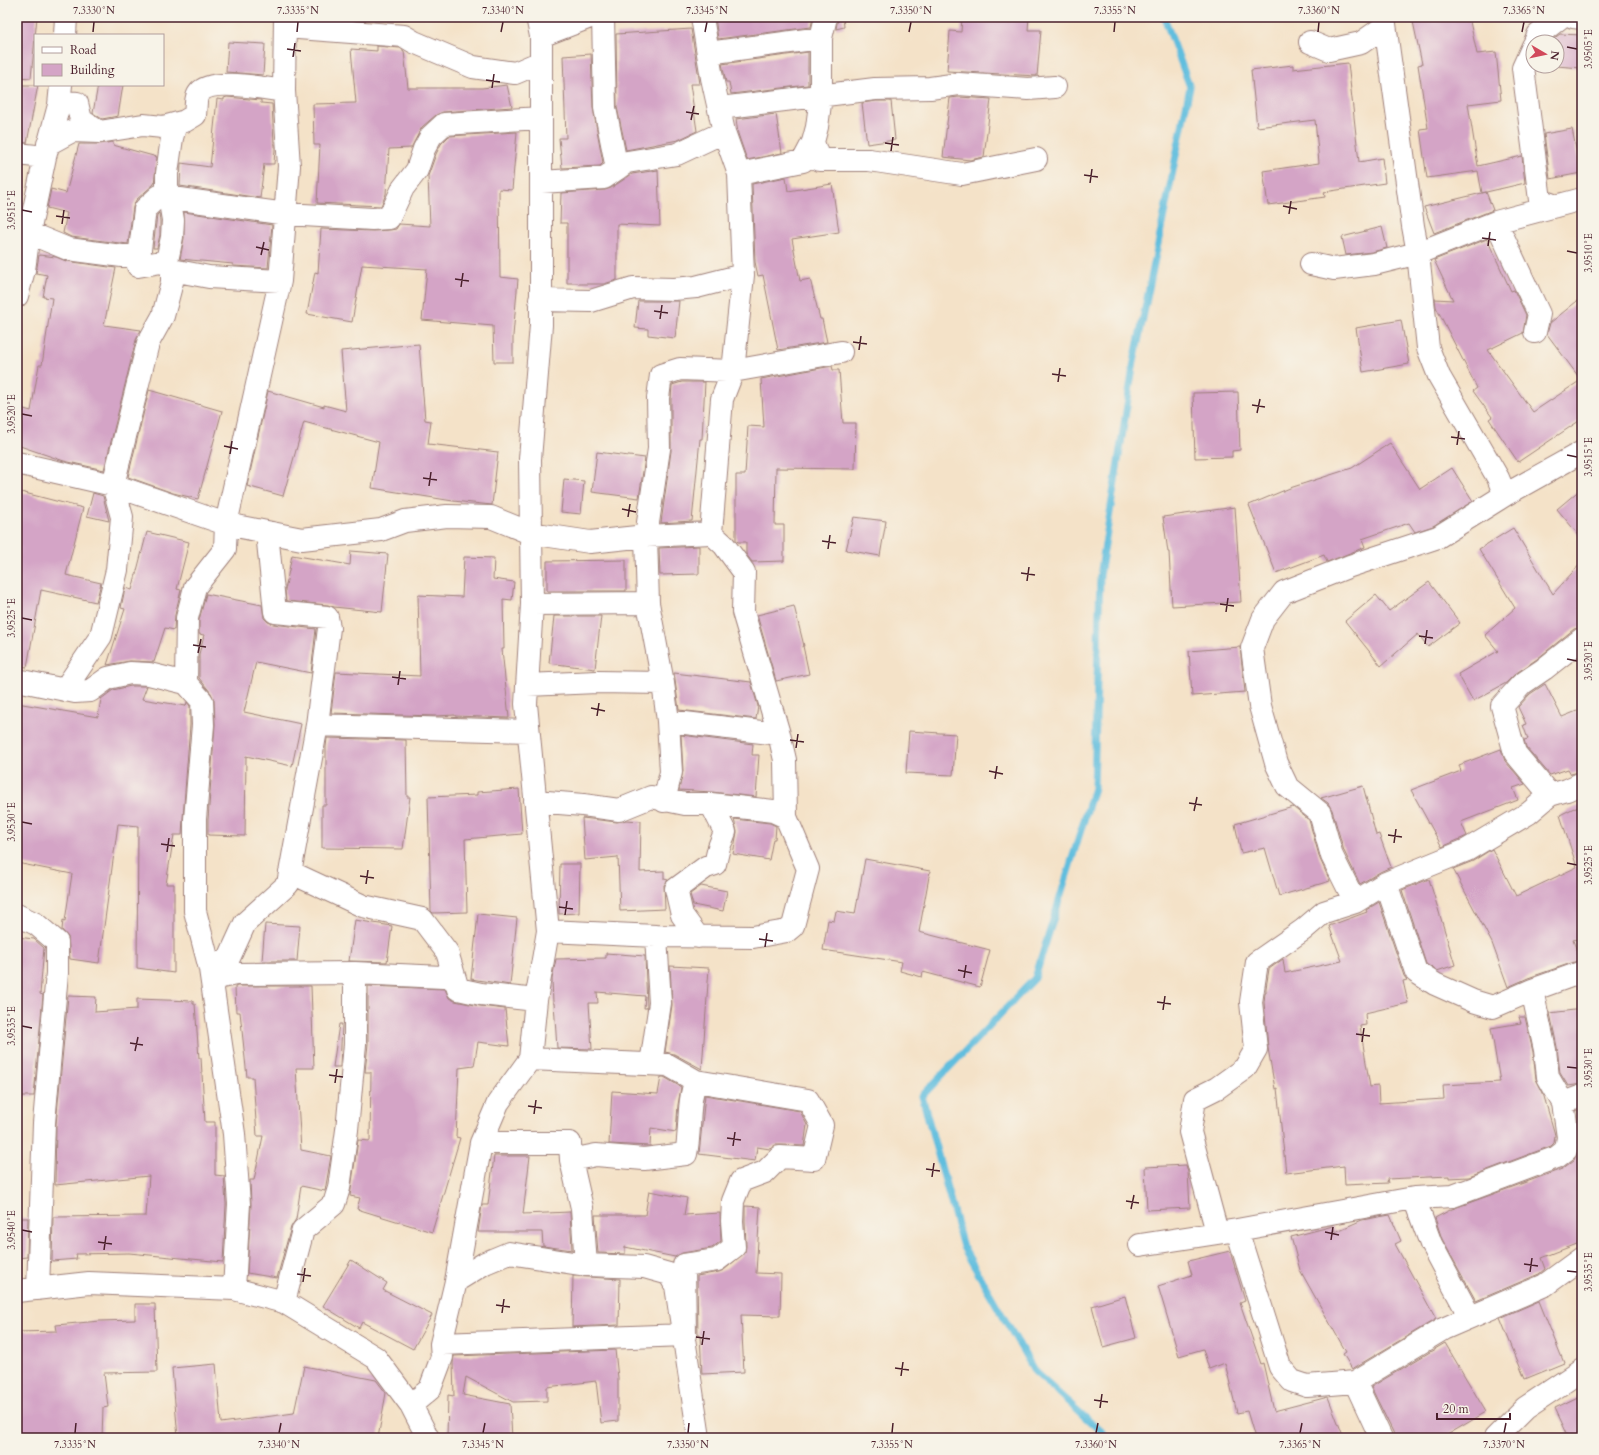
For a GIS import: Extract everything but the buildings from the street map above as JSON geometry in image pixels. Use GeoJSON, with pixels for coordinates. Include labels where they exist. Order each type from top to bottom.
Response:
{"type":"FeatureCollection","features":[{"type":"Feature","properties":{"kind":"street"},"geometry":{"type":"LineString","coordinates":[[65,34],[66,17]]}},
{"type":"Feature","properties":{"kind":"street"},"geometry":{"type":"LineString","coordinates":[[411,1405],[430,1389],[442,1357],[441,1344],[456,1281],[481,1143],[498,1103],[530,1059],[536,1000],[548,931],[526,704],[532,604],[530,459],[541,324],[541,62],[539,27],[590,17]]}},
{"type":"Feature","properties":{"kind":"street"},"geometry":{"type":"LineString","coordinates":[[603,17],[605,108],[617,169]]}},
{"type":"Feature","properties":{"kind":"street"},"geometry":{"type":"LineString","coordinates":[[702,17],[712,78],[720,108],[724,132],[739,174],[743,275],[733,371],[722,399],[711,533]]}},
{"type":"Feature","properties":{"kind":"street"},"geometry":{"type":"LineString","coordinates":[[739,174],[803,161],[813,142],[817,127],[821,96],[821,38],[826,17]]}},
{"type":"Feature","properties":{"kind":"street"},"geometry":{"type":"LineString","coordinates":[[1541,34],[1562,17]]}},
{"type":"Feature","properties":{"kind":"street"},"geometry":{"type":"LineString","coordinates":[[1573,17],[1582,18]]}},
{"type":"Feature","properties":{"kind":"street"},"geometry":{"type":"LineString","coordinates":[[1310,42],[1329,50],[1361,43],[1384,21]]}},
{"type":"Feature","properties":{"kind":"street"},"geometry":{"type":"LineString","coordinates":[[1384,21],[1418,254],[1428,348],[1439,376],[1498,478],[1505,495]]}},
{"type":"Feature","properties":{"kind":"street"},"geometry":{"type":"LineString","coordinates":[[186,683],[187,618],[195,587],[225,549],[226,524],[280,282],[289,166],[284,91],[285,22],[405,27],[414,42],[473,67],[515,72],[541,62]]}},
{"type":"Feature","properties":{"kind":"street"},"geometry":{"type":"LineString","coordinates":[[708,53],[821,38]]}},
{"type":"Feature","properties":{"kind":"street"},"geometry":{"type":"LineString","coordinates":[[1525,64],[1523,68],[1540,200],[1556,206]]}},
{"type":"Feature","properties":{"kind":"street"},"geometry":{"type":"LineString","coordinates":[[720,108],[875,89],[930,88],[959,84],[1028,89],[1055,87]]}},
{"type":"Feature","properties":{"kind":"street"},"geometry":{"type":"LineString","coordinates":[[17,154],[46,150],[72,131],[99,132],[143,125],[163,127],[185,121],[195,115],[197,95],[202,90],[221,85],[239,85],[284,91]]}},
{"type":"Feature","properties":{"kind":"street"},"geometry":{"type":"LineString","coordinates":[[60,95],[67,102],[77,103],[81,120],[99,132]]}},
{"type":"Feature","properties":{"kind":"street"},"geometry":{"type":"LineString","coordinates":[[17,296],[46,150],[60,95]]}},
{"type":"Feature","properties":{"kind":"street"},"geometry":{"type":"LineString","coordinates":[[280,282],[209,277],[170,265],[138,266],[138,256],[145,209],[159,196],[286,214],[372,219],[389,218],[403,188],[417,170],[424,149],[431,136],[444,124],[541,118]]}},
{"type":"Feature","properties":{"kind":"street"},"geometry":{"type":"LineString","coordinates":[[65,689],[101,636],[117,570],[122,517],[113,485],[148,342],[163,316],[172,282],[170,265],[173,220],[167,185],[167,173],[172,138],[176,124]]}},
{"type":"Feature","properties":{"kind":"street"},"geometry":{"type":"LineString","coordinates":[[541,182],[604,178],[627,162],[677,154],[724,132]]}},
{"type":"Feature","properties":{"kind":"street"},"geometry":{"type":"LineString","coordinates":[[813,142],[819,160],[869,160],[962,174],[1036,159]]}},
{"type":"Feature","properties":{"kind":"street"},"geometry":{"type":"LineString","coordinates":[[1311,264],[1334,269],[1374,264],[1418,254],[1496,222],[1582,199]]}},
{"type":"Feature","properties":{"kind":"street"},"geometry":{"type":"LineString","coordinates":[[1496,222],[1539,314],[1536,332]]}},
{"type":"Feature","properties":{"kind":"street"},"geometry":{"type":"LineString","coordinates":[[29,233],[68,249],[122,256],[138,256]]}},
{"type":"Feature","properties":{"kind":"street"},"geometry":{"type":"LineString","coordinates":[[540,300],[591,301],[633,288],[696,287],[743,275]]}},
{"type":"Feature","properties":{"kind":"street"},"geometry":{"type":"LineString","coordinates":[[664,801],[671,772],[668,721],[663,683],[648,603],[646,536],[659,449],[658,398],[661,375],[680,369],[733,371],[841,352]]}},
{"type":"Feature","properties":{"kind":"street"},"geometry":{"type":"LineString","coordinates":[[1355,902],[1332,856],[1320,812],[1287,786],[1276,763],[1260,706],[1252,648],[1263,619],[1284,592],[1350,566],[1438,537],[1505,495],[1582,452]]}},
{"type":"Feature","properties":{"kind":"street"},"geometry":{"type":"LineString","coordinates":[[17,463],[113,485],[226,524],[302,539],[381,530],[405,521],[447,516],[491,517],[530,533],[590,542],[646,536],[711,533],[724,545],[744,572],[743,612],[779,734],[785,760],[786,817],[808,869],[793,926],[787,931],[753,937],[656,936],[548,931]]}},
{"type":"Feature","properties":{"kind":"street"},"geometry":{"type":"LineString","coordinates":[[211,974],[229,958],[245,923],[288,884],[317,725],[329,628],[328,617],[275,612],[267,532]]}},
{"type":"Feature","properties":{"kind":"street"},"geometry":{"type":"LineString","coordinates":[[532,604],[648,603]]}},
{"type":"Feature","properties":{"kind":"street"},"geometry":{"type":"LineString","coordinates":[[1550,795],[1514,753],[1502,706],[1522,684],[1582,639]]}},
{"type":"Feature","properties":{"kind":"street"},"geometry":{"type":"LineString","coordinates":[[17,680],[75,692],[90,691],[108,678],[130,673],[149,674],[186,683],[202,701],[203,725],[195,819],[195,912],[211,974],[234,1134],[239,1204],[234,1289]]}},
{"type":"Feature","properties":{"kind":"street"},"geometry":{"type":"LineString","coordinates":[[527,685],[597,682],[663,683]]}},
{"type":"Feature","properties":{"kind":"street"},"geometry":{"type":"LineString","coordinates":[[668,721],[779,734]]}},
{"type":"Feature","properties":{"kind":"street"},"geometry":{"type":"LineString","coordinates":[[317,725],[528,732]]}},
{"type":"Feature","properties":{"kind":"street"},"geometry":{"type":"LineString","coordinates":[[1582,783],[1567,790],[1550,795],[1529,813],[1467,850],[1386,883],[1355,902],[1324,912],[1303,930],[1257,962],[1251,1002],[1256,1050],[1245,1068],[1217,1088],[1195,1099],[1190,1132],[1280,1367],[1292,1380],[1307,1386],[1355,1382],[1443,1329],[1545,1285],[1582,1258]]}},
{"type":"Feature","properties":{"kind":"street"},"geometry":{"type":"LineString","coordinates":[[535,801],[619,810],[651,797],[664,801],[685,804],[711,804],[773,811],[786,817]]}},
{"type":"Feature","properties":{"kind":"street"},"geometry":{"type":"LineString","coordinates":[[698,937],[682,915],[676,889],[706,867],[715,864],[719,847],[725,832],[711,804]]}},
{"type":"Feature","properties":{"kind":"street"},"geometry":{"type":"LineString","coordinates":[[290,872],[363,906],[422,919],[447,952],[458,989],[481,994],[536,1000]]}},
{"type":"Feature","properties":{"kind":"street"},"geometry":{"type":"LineString","coordinates":[[1386,883],[1416,972],[1435,984],[1467,998],[1493,1007],[1532,990],[1582,972]]}},
{"type":"Feature","properties":{"kind":"street"},"geometry":{"type":"LineString","coordinates":[[17,915],[36,924],[57,942],[57,973],[28,1290],[89,1283],[234,1289],[284,1302],[376,1358],[411,1405],[428,1438]]}},
{"type":"Feature","properties":{"kind":"street"},"geometry":{"type":"LineString","coordinates":[[651,1064],[660,1004],[656,936]]}},
{"type":"Feature","properties":{"kind":"street"},"geometry":{"type":"LineString","coordinates":[[211,974],[355,973],[443,977],[452,968]]}},
{"type":"Feature","properties":{"kind":"street"},"geometry":{"type":"LineString","coordinates":[[284,1302],[303,1230],[334,1204],[339,1188],[347,1130],[355,1044],[355,973]]}},
{"type":"Feature","properties":{"kind":"street"},"geometry":{"type":"LineString","coordinates":[[1140,1245],[1414,1198],[1453,1196],[1557,1157],[1566,1150],[1573,1099],[1548,1077],[1545,1050],[1532,990]]}},
{"type":"Feature","properties":{"kind":"street"},"geometry":{"type":"LineString","coordinates":[[530,1059],[668,1065],[696,1081],[808,1100],[822,1125],[814,1159],[780,1158],[765,1172],[741,1181],[733,1201],[732,1221],[734,1246],[717,1260],[684,1265],[685,1335]]}},
{"type":"Feature","properties":{"kind":"street"},"geometry":{"type":"LineString","coordinates":[[571,1160],[596,1155],[644,1159],[686,1154],[689,1141],[693,1089],[696,1081]]}},
{"type":"Feature","properties":{"kind":"street"},"geometry":{"type":"LineString","coordinates":[[481,1143],[570,1143],[571,1160],[582,1208],[586,1265]]}},
{"type":"Feature","properties":{"kind":"street"},"geometry":{"type":"LineString","coordinates":[[1414,1198],[1432,1244],[1470,1317]]}},
{"type":"Feature","properties":{"kind":"street"},"geometry":{"type":"LineString","coordinates":[[456,1281],[485,1263],[508,1253],[586,1265],[644,1267],[669,1274],[676,1286],[685,1335],[699,1438]]}},
{"type":"Feature","properties":{"kind":"street"},"geometry":{"type":"LineString","coordinates":[[441,1344],[685,1335]]}},
{"type":"Feature","properties":{"kind":"street"},"geometry":{"type":"LineString","coordinates":[[1495,1438],[1525,1408],[1582,1370]]}},
{"type":"Feature","properties":{"kind":"street"},"geometry":{"type":"LineString","coordinates":[[1355,1382],[1381,1438]]}},
{"type":"Feature","properties":{"kind":"waterway"},"geometry":{"type":"LineString","coordinates":[[1108,1438],[1035,1372],[963,1247],[922,1096],[1035,978],[1094,788],[1100,576],[1133,367],[1190,87],[1164,17]]}}]}
